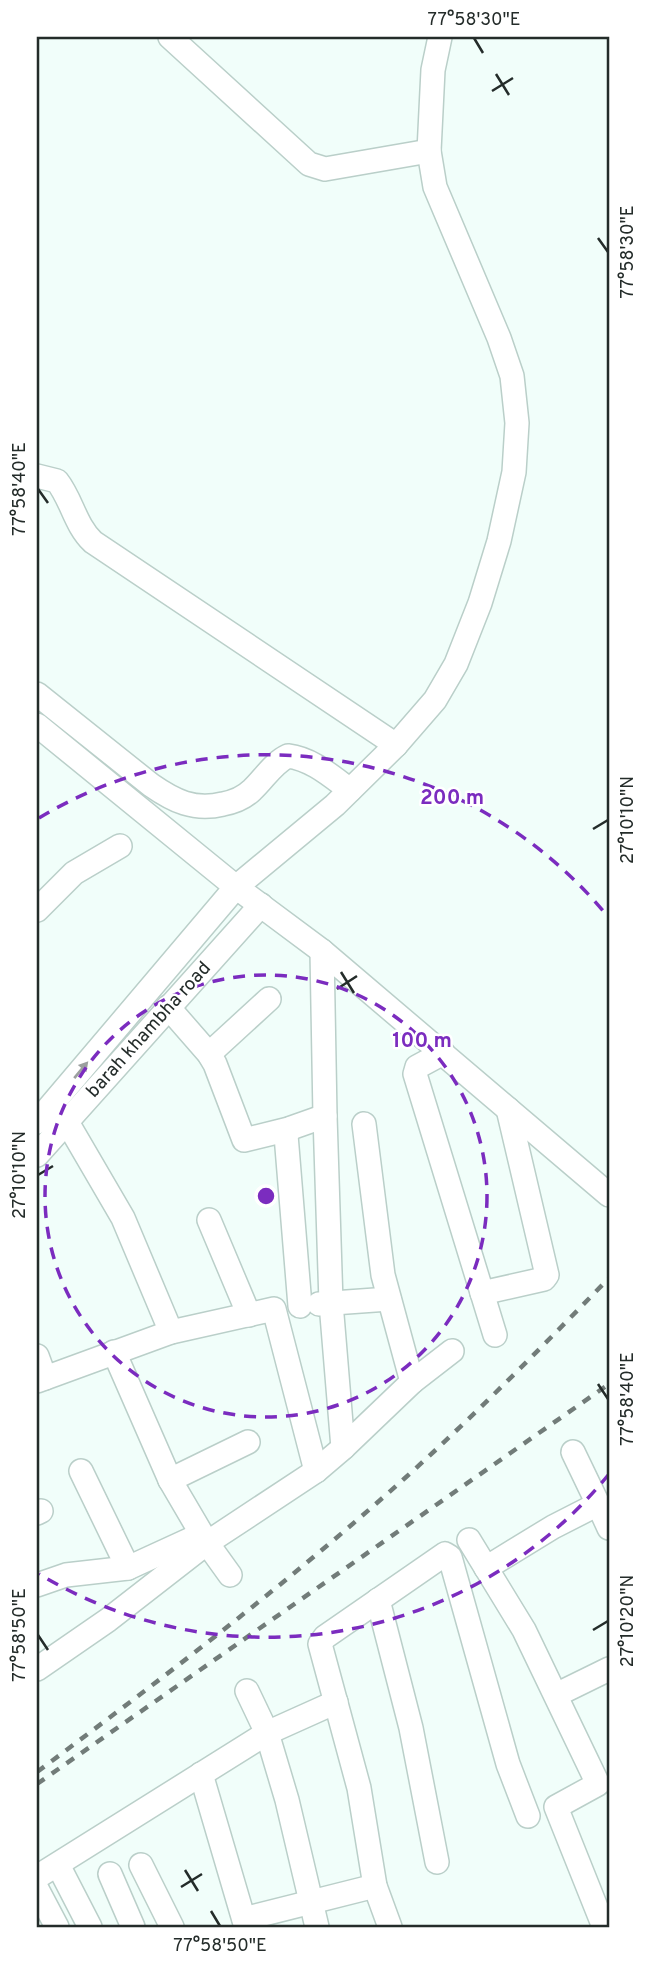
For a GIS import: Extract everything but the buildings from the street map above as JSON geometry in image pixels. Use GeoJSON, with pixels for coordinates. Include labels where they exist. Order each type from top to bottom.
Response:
{"type":"FeatureCollection","features":[{"type":"Feature","properties":{"kind":"street"},"geometry":{"type":"LineString","coordinates":[[170,37],[309,164],[325,169],[429,151]]}},
{"type":"Feature","properties":{"kind":"street","name":"barah khambha road"},"geometry":{"type":"LineString","coordinates":[[39,1114],[236,887],[350,790],[396,745],[435,700],[447,682],[480,603],[499,541],[514,472],[517,423],[508,363],[435,187],[429,151],[433,71],[440,37]]}},
{"type":"Feature","properties":{"kind":"street"},"geometry":{"type":"LineString","coordinates":[[37,476],[57,481],[66,494],[83,532],[93,542],[396,745]]}},
{"type":"Feature","properties":{"kind":"street"},"geometry":{"type":"LineString","coordinates":[[37,694],[151,785],[165,795],[190,806],[213,807],[243,797],[288,756],[297,757],[324,771],[350,790]]}},
{"type":"Feature","properties":{"kind":"street"},"geometry":{"type":"LineString","coordinates":[[38,727],[236,887],[322,951],[609,1195]]}},
{"type":"Feature","properties":{"kind":"street"},"geometry":{"type":"LineString","coordinates":[[37,910],[74,873],[120,846]]}},
{"type":"Feature","properties":{"kind":"street","name":"barah khambha road"},"geometry":{"type":"LineString","coordinates":[[37,1155],[261,905]]}},
{"type":"Feature","properties":{"kind":"street"},"geometry":{"type":"LineString","coordinates":[[322,951],[331,1303],[343,1448]]}},
{"type":"Feature","properties":{"kind":"street"},"geometry":{"type":"LineString","coordinates":[[209,1054],[269,999]]}},
{"type":"Feature","properties":{"kind":"street"},"geometry":{"type":"LineString","coordinates":[[168,1007],[209,1054],[244,1140],[289,1129],[325,1116]]}},
{"type":"Feature","properties":{"kind":"street"},"geometry":{"type":"LineString","coordinates":[[443,1053],[418,1068],[415,1074],[495,1335]]}},
{"type":"Feature","properties":{"kind":"street"},"geometry":{"type":"LineString","coordinates":[[482,1293],[544,1279],[547,1275],[508,1109]]}},
{"type":"Feature","properties":{"kind":"street"},"geometry":{"type":"LineString","coordinates":[[67,1122],[123,1218],[171,1332]]}},
{"type":"Feature","properties":{"kind":"street"},"geometry":{"type":"LineString","coordinates":[[364,1124],[383,1275],[412,1382]]}},
{"type":"Feature","properties":{"kind":"street"},"geometry":{"type":"LineString","coordinates":[[289,1129],[286,1135],[300,1307]]}},
{"type":"Feature","properties":{"kind":"street"},"geometry":{"type":"LineString","coordinates":[[209,1220],[249,1315]]}},
{"type":"Feature","properties":{"kind":"street"},"geometry":{"type":"LineString","coordinates":[[37,1356],[41,1380],[171,1332],[274,1309],[389,1299]]}},
{"type":"Feature","properties":{"kind":"street"},"geometry":{"type":"LineString","coordinates":[[274,1309],[316,1471]]}},
{"type":"Feature","properties":{"kind":"street"},"geometry":{"type":"LineString","coordinates":[[37,1669],[108,1620],[203,1539],[316,1471],[412,1382],[453,1351]]}},
{"type":"Feature","properties":{"kind":"street"},"geometry":{"type":"LineString","coordinates":[[114,1352],[170,1480],[203,1539],[230,1576]]}},
{"type":"Feature","properties":{"kind":"street"},"geometry":{"type":"LineString","coordinates":[[170,1480],[248,1442]]}},
{"type":"Feature","properties":{"kind":"street"},"geometry":{"type":"LineString","coordinates":[[573,1452],[609,1528]]}},
{"type":"Feature","properties":{"kind":"street"},"geometry":{"type":"LineString","coordinates":[[81,1471],[128,1568]]}},
{"type":"Feature","properties":{"kind":"street"},"geometry":{"type":"LineString","coordinates":[[486,1569],[553,1527],[598,1504]]}},
{"type":"Feature","properties":{"kind":"street"},"geometry":{"type":"LineString","coordinates":[[37,1585],[66,1575],[128,1568],[203,1539]]}},
{"type":"Feature","properties":{"kind":"street"},"geometry":{"type":"LineString","coordinates":[[469,1540],[524,1630],[556,1695],[604,1781],[556,1807],[604,1927]]}},
{"type":"Feature","properties":{"kind":"street"},"geometry":{"type":"LineString","coordinates":[[390,1927],[375,1886],[359,1788],[320,1644],[325,1637],[444,1554],[450,1557],[509,1764],[528,1816]]}},
{"type":"Feature","properties":{"kind":"street"},"geometry":{"type":"LineString","coordinates":[[378,1600],[411,1728],[437,1862]]}},
{"type":"Feature","properties":{"kind":"street"},"geometry":{"type":"LineString","coordinates":[[556,1695],[609,1670]]}},
{"type":"Feature","properties":{"kind":"street"},"geometry":{"type":"LineString","coordinates":[[247,1691],[267,1733],[317,1927]]}},
{"type":"Feature","properties":{"kind":"street"},"geometry":{"type":"LineString","coordinates":[[37,1877],[267,1733],[336,1702]]}},
{"type":"Feature","properties":{"kind":"street"},"geometry":{"type":"LineString","coordinates":[[201,1774],[245,1923],[375,1886]]}},
{"type":"Feature","properties":{"kind":"street"},"geometry":{"type":"LineString","coordinates":[[58,1865],[90,1927]]}},
{"type":"Feature","properties":{"kind":"street"},"geometry":{"type":"LineString","coordinates":[[141,1865],[172,1927]]}},
{"type":"Feature","properties":{"kind":"street"},"geometry":{"type":"LineString","coordinates":[[110,1874],[133,1927]]}},
{"type":"Feature","properties":{"kind":"street"},"geometry":{"type":"LineString","coordinates":[[37,1889],[57,1927]]}},
{"type":"Feature","properties":{"kind":"railway"},"geometry":{"type":"LineString","coordinates":[[37,1772],[224,1629],[361,1517],[483,1405],[609,1278]]}},
{"type":"Feature","properties":{"kind":"railway"},"geometry":{"type":"LineString","coordinates":[[37,1784],[609,1384]]}}]}
